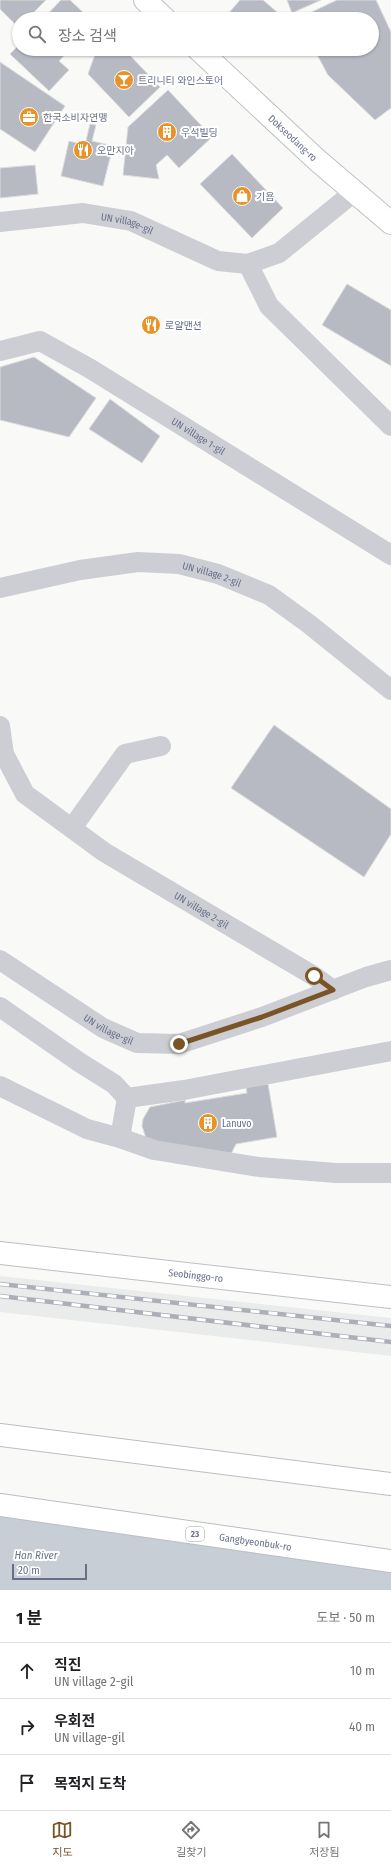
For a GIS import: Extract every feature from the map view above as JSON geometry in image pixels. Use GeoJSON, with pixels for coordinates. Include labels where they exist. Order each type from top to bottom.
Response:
{"type":"FeatureCollection","features":[{"type":"Feature","properties":{"kind":"main road"},"geometry":{"type":"LineString","coordinates":[[145,0],[158,12]]}},
{"type":"Feature","properties":{"kind":"main road","name":"Dokseodang-ro"},"geometry":{"type":"LineString","coordinates":[[206,56],[354,193],[391,223]]}},
{"type":"Feature","properties":{"kind":"main road","name":"Seobinggo-ro"},"geometry":{"type":"LineString","coordinates":[[0,1253],[391,1296]]}},
{"type":"Feature","properties":{"kind":"main road","name":"Seobinggo-ro"},"geometry":{"type":"LineString","coordinates":[[0,1265],[391,1308]]}},
{"type":"Feature","properties":{"kind":"main road"},"geometry":{"type":"LineString","coordinates":[[0,1434],[391,1484]]}},
{"type":"Feature","properties":{"kind":"main road","name":"Gangbyeonbuk-ro"},"geometry":{"type":"LineString","coordinates":[[0,1505],[391,1561]]}},
{"type":"Feature","properties":{"kind":"street","name":"UN village-gil"},"geometry":{"type":"LineString","coordinates":[[0,222],[83,213],[131,221],[218,261],[248,264],[279,253],[354,193]]}},
{"type":"Feature","properties":{"kind":"street"},"geometry":{"type":"LineString","coordinates":[[248,264],[268,306],[391,426]]}},
{"type":"Feature","properties":{"kind":"street","name":"UN village 1-gil"},"geometry":{"type":"LineString","coordinates":[[0,351],[40,341],[89,368],[391,555]]}},
{"type":"Feature","properties":{"kind":"street","name":"UN village 2-gil"},"geometry":{"type":"LineString","coordinates":[[0,588],[80,570],[138,562],[179,564],[218,574],[270,595],[309,624],[391,690]]}},
{"type":"Feature","properties":{"kind":"street","name":"UN village 2-gil"},"geometry":{"type":"LineString","coordinates":[[0,726],[4,754],[25,794],[104,852],[314,976],[333,990]]}},
{"type":"Feature","properties":{"kind":"street"},"geometry":{"type":"LineString","coordinates":[[72,828],[125,754],[161,746]]}},
{"type":"Feature","properties":{"kind":"street","name":"UN village-gil"},"geometry":{"type":"LineString","coordinates":[[0,960],[103,1028],[137,1043],[179,1044],[262,1017],[366,977],[391,970]]}},
{"type":"Feature","properties":{"kind":"street"},"geometry":{"type":"LineString","coordinates":[[0,1007],[79,1062],[114,1084],[127,1098]]}},
{"type":"Feature","properties":{"kind":"street"},"geometry":{"type":"LineString","coordinates":[[127,1098],[184,1090],[256,1075],[391,1051]]}},
{"type":"Feature","properties":{"kind":"street"},"geometry":{"type":"LineString","coordinates":[[0,1086],[87,1129],[120,1138],[154,1150],[259,1167],[336,1173],[391,1174]]}},
{"type":"Feature","properties":{"kind":"street"},"geometry":{"type":"LineString","coordinates":[[120,1138],[127,1098]]}},
{"type":"Feature","properties":{"kind":"shaded area"},"geometry":{"type":"Polygon","coordinates":[[[0,1276],[391,1318],[391,1356],[0,1312],[0,1276]]]}},
{"type":"Feature","properties":{"kind":"water","name":"Han River"},"geometry":{"type":"Polygon","coordinates":[[[0,1515],[391,1565],[391,1590],[0,1590],[0,1515]]]}},
{"type":"Feature","properties":{"kind":"building"},"geometry":{"type":"Polygon","coordinates":[[[0,0],[46,0],[34,12],[12,12],[12,21],[0,9],[0,0]]]}},
{"type":"Feature","properties":{"kind":"building"},"geometry":{"type":"Polygon","coordinates":[[[61,0],[70,0],[83,12],[50,12],[61,0]]]}},
{"type":"Feature","properties":{"kind":"building"},"geometry":{"type":"Polygon","coordinates":[[[240,0],[263,0],[277,12],[230,12],[240,0]]]}},
{"type":"Feature","properties":{"kind":"building"},"geometry":{"type":"Polygon","coordinates":[[[287,0],[321,0],[294,12],[292,12],[287,0]]]}},
{"type":"Feature","properties":{"kind":"building"},"geometry":{"type":"Polygon","coordinates":[[[337,0],[376,0],[391,32],[391,108],[375,120],[328,75],[318,56],[379,56],[379,12],[312,12],[337,0]]]}},
{"type":"Feature","properties":{"kind":"building"},"geometry":{"type":"Polygon","coordinates":[[[12,56],[64,56],[59,61],[69,70],[49,91],[12,56]]]}},
{"type":"Feature","properties":{"kind":"building","name":"트리니티 와인스토어"},"geometry":{"type":"Polygon","coordinates":[[[94,56],[131,56],[160,87],[129,117],[88,74],[94,56]]]}},
{"type":"Feature","properties":{"kind":"building","name":"한국소비자연맹"},"geometry":{"type":"Polygon","coordinates":[[[0,62],[65,106],[35,152],[0,129],[0,62]]]}},
{"type":"Feature","properties":{"kind":"building","name":"우석빌딩"},"geometry":{"type":"Polygon","coordinates":[[[168,90],[212,137],[179,168],[167,155],[156,165],[159,179],[123,175],[128,127],[168,90]]]}},
{"type":"Feature","properties":{"kind":"building"},"geometry":{"type":"Polygon","coordinates":[[[90,124],[96,125],[92,141],[113,146],[103,186],[61,176],[69,141],[85,145],[90,124]]]}},
{"type":"Feature","properties":{"kind":"building","name":"기욤"},"geometry":{"type":"Polygon","coordinates":[[[232,154],[283,208],[252,238],[200,184],[232,154]]]}},
{"type":"Feature","properties":{"kind":"building"},"geometry":{"type":"Polygon","coordinates":[[[35,165],[38,194],[0,198],[0,168],[35,165]]]}},
{"type":"Feature","properties":{"kind":"building"},"geometry":{"type":"Polygon","coordinates":[[[347,284],[391,310],[391,366],[322,325],[347,284]]]}},
{"type":"Feature","properties":{"kind":"building"},"geometry":{"type":"Polygon","coordinates":[[[34,357],[96,398],[69,437],[0,420],[0,367],[34,357]]]}},
{"type":"Feature","properties":{"kind":"building"},"geometry":{"type":"Polygon","coordinates":[[[110,399],[160,436],[142,463],[89,429],[110,399]]]}},
{"type":"Feature","properties":{"kind":"building"},"geometry":{"type":"Polygon","coordinates":[[[274,725],[391,809],[391,834],[364,877],[231,788],[274,725]]]}},
{"type":"Feature","properties":{"kind":"building","name":"Lanuvo"},"geometry":{"type":"Polygon","coordinates":[[[268,1084],[277,1137],[236,1144],[231,1154],[147,1141],[142,1126],[143,1119],[150,1107],[185,1100],[185,1103],[247,1093],[246,1087],[268,1084]]]}},
{"type":"Feature","properties":{"kind":"railway"},"geometry":{"type":"LineString","coordinates":[[0,1284],[391,1326]]}},
{"type":"Feature","properties":{"kind":"railway"},"geometry":{"type":"LineString","coordinates":[[0,1296],[391,1342]]}},
{"type":"Feature","properties":{"kind":"place","name":"트리니티 와인스토어"},"geometry":{"type":"Point","coordinates":[124,80]}},
{"type":"Feature","properties":{"kind":"place","name":"한국소비자연맹"},"geometry":{"type":"Point","coordinates":[29,117]}},
{"type":"Feature","properties":{"kind":"place","name":"우석빌딩"},"geometry":{"type":"Point","coordinates":[167,132]}},
{"type":"Feature","properties":{"kind":"place","name":"오만지아"},"geometry":{"type":"Point","coordinates":[83,150]}},
{"type":"Feature","properties":{"kind":"place","name":"기욤"},"geometry":{"type":"Point","coordinates":[242,196]}},
{"type":"Feature","properties":{"kind":"place","name":"로얄맨션"},"geometry":{"type":"Point","coordinates":[151,325]}},
{"type":"Feature","properties":{"kind":"place","name":"Lanuvo"},"geometry":{"type":"Point","coordinates":[208,1123]}},
{"type":"Feature","properties":{"kind":"route"},"geometry":{"type":"LineString","coordinates":[[179,1044],[262,1017],[333,990],[314,976]]}}]}
